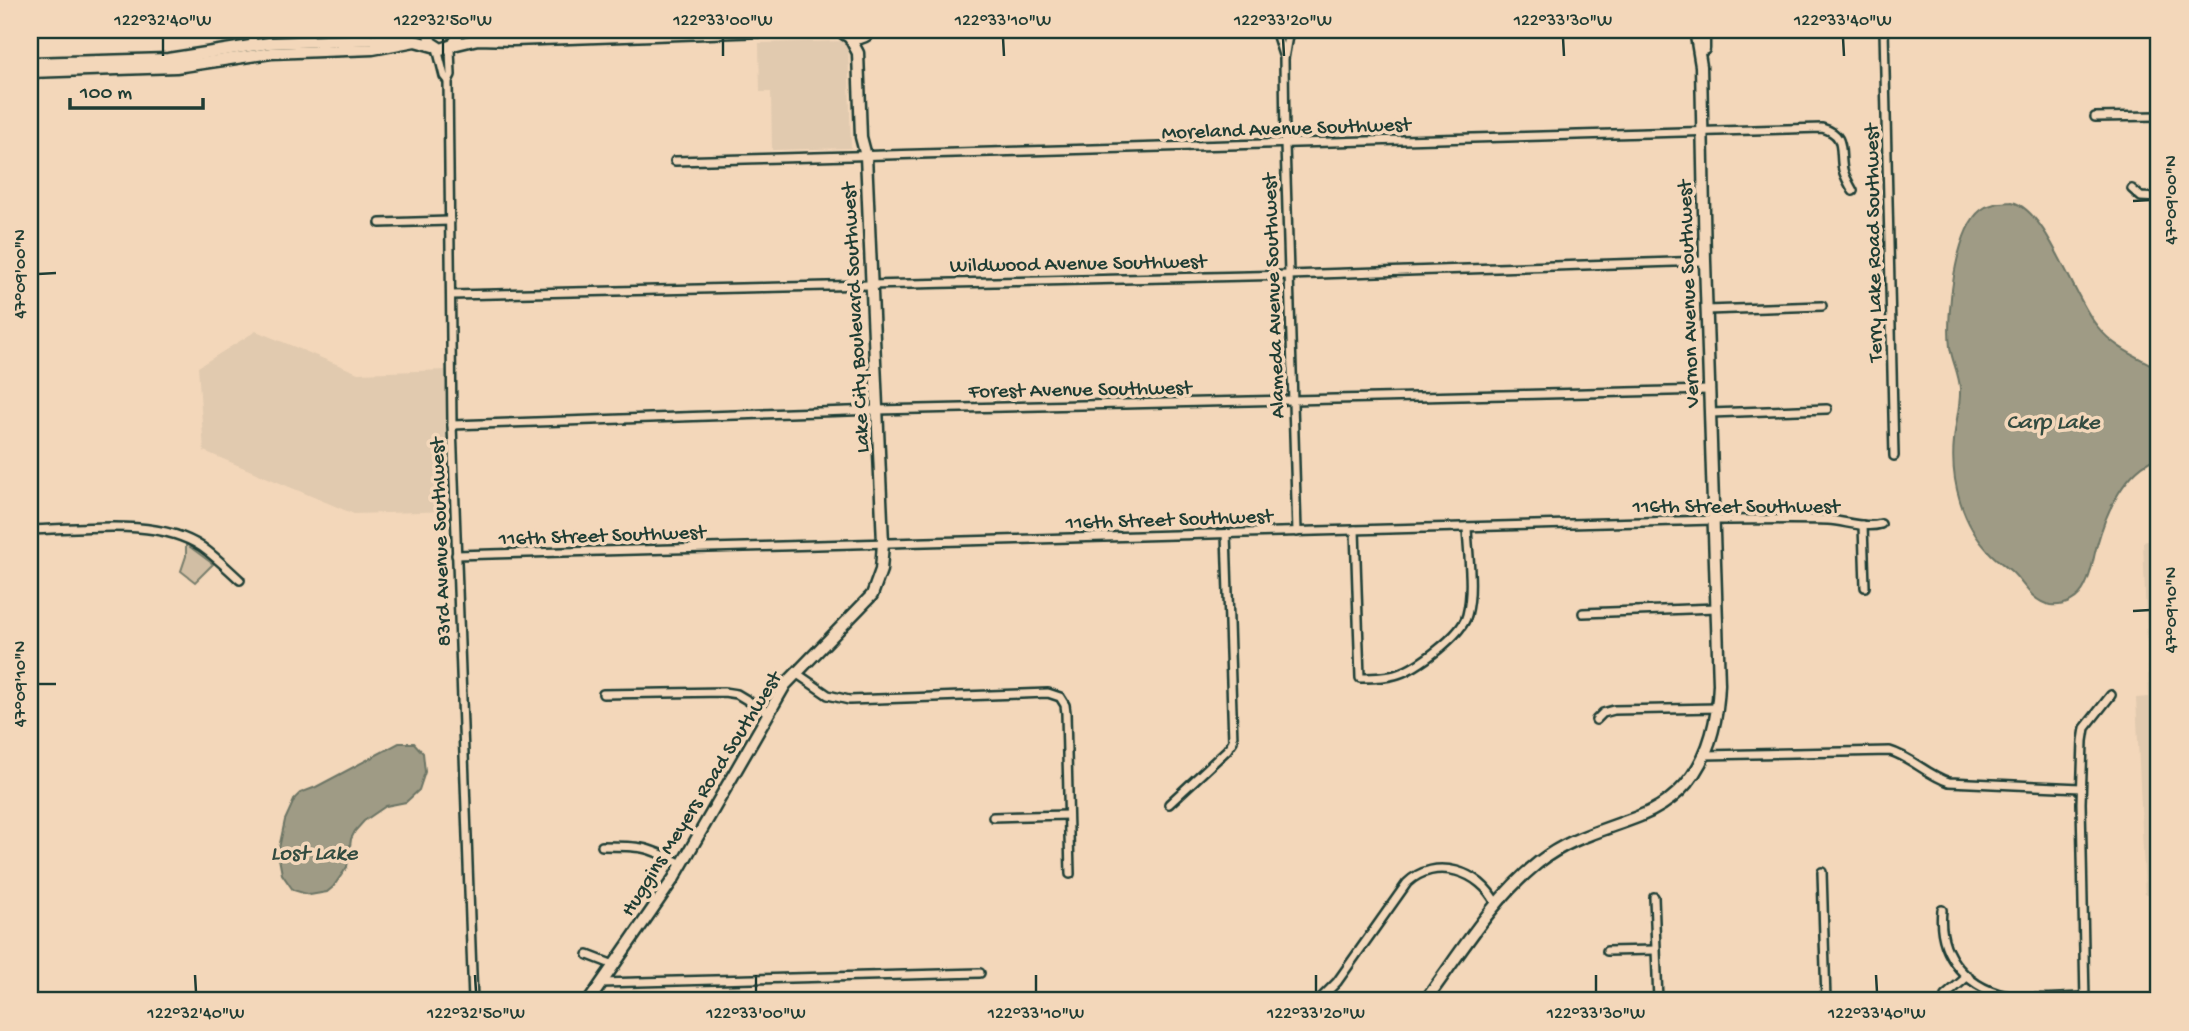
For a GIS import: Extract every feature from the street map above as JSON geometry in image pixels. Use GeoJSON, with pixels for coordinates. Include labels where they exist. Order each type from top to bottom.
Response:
{"type":"FeatureCollection","features":[{"type":"Feature","properties":{"kind":"street"},"geometry":{"type":"LineString","coordinates":[[252,30],[253,45]]}},
{"type":"Feature","properties":{"kind":"street"},"geometry":{"type":"LineString","coordinates":[[30,63],[168,58],[253,45],[382,39],[420,30]]}},
{"type":"Feature","properties":{"kind":"street"},"geometry":{"type":"LineString","coordinates":[[429,30],[428,37],[435,47]]}},
{"type":"Feature","properties":{"kind":"street"},"geometry":{"type":"LineString","coordinates":[[451,46],[457,38],[456,30]]}},
{"type":"Feature","properties":{"kind":"street"},"geometry":{"type":"LineString","coordinates":[[465,30],[491,30]]}},
{"type":"Feature","properties":{"kind":"street"},"geometry":{"type":"LineString","coordinates":[[30,72],[176,67],[271,52],[373,49],[415,41],[435,47],[478,39],[526,40],[796,30]]}},
{"type":"Feature","properties":{"kind":"street","name":"Alameda Avenue Southwest"},"geometry":{"type":"LineString","coordinates":[[1275,30],[1284,59]]}},
{"type":"Feature","properties":{"kind":"street","name":"Alameda Avenue Southwest"},"geometry":{"type":"LineString","coordinates":[[1289,30],[1284,59],[1285,144],[1297,532]]}},
{"type":"Feature","properties":{"kind":"street","name":"Vernon Avenue Southwest"},"geometry":{"type":"LineString","coordinates":[[1425,1001],[1496,904],[1529,870],[1553,852],[1585,835],[1642,815],[1668,800],[1692,775],[1711,742],[1718,708],[1717,608],[1706,310],[1701,66],[1695,30]]}},
{"type":"Feature","properties":{"kind":"street","name":"Vernon Avenue Southwest"},"geometry":{"type":"LineString","coordinates":[[1701,66],[1704,56],[1703,30]]}},
{"type":"Feature","properties":{"kind":"street","name":"Terry Lake Road Southwest"},"geometry":{"type":"LineString","coordinates":[[1884,30],[1895,456]]}},
{"type":"Feature","properties":{"kind":"street"},"geometry":{"type":"LineString","coordinates":[[843,32],[856,39],[873,32]]}},
{"type":"Feature","properties":{"kind":"street","name":"Lake City Boulevard Southwest"},"geometry":{"type":"LineString","coordinates":[[843,32],[858,54],[861,137],[866,156],[883,544],[879,580]]}},
{"type":"Feature","properties":{"kind":"street","name":"Lake City Boulevard Southwest"},"geometry":{"type":"LineString","coordinates":[[858,54],[873,32]]}},
{"type":"Feature","properties":{"kind":"street","name":"83rd Avenue Southwest"},"geometry":{"type":"LineString","coordinates":[[451,46],[451,75],[448,81],[452,425],[473,1001]]}},
{"type":"Feature","properties":{"kind":"street","name":"83rd Avenue Southwest"},"geometry":{"type":"LineString","coordinates":[[435,47],[448,81]]}},
{"type":"Feature","properties":{"kind":"street"},"geometry":{"type":"LineString","coordinates":[[2095,117],[2159,116]]}},
{"type":"Feature","properties":{"kind":"street","name":"Moreland Avenue Southwest"},"geometry":{"type":"LineString","coordinates":[[675,161],[1822,128],[1832,131],[1838,137],[1843,167],[1853,191]]}},
{"type":"Feature","properties":{"kind":"street"},"geometry":{"type":"LineString","coordinates":[[2132,190],[2141,197],[2159,198]]}},
{"type":"Feature","properties":{"kind":"street"},"geometry":{"type":"LineString","coordinates":[[380,223],[450,221]]}},
{"type":"Feature","properties":{"kind":"street","name":"Wildwood Avenue Southwest"},"geometry":{"type":"LineString","coordinates":[[452,295],[1289,275],[1705,261]]}},
{"type":"Feature","properties":{"kind":"street"},"geometry":{"type":"LineString","coordinates":[[1706,310],[1822,306]]}},
{"type":"Feature","properties":{"kind":"street","name":"Forest Avenue Southwest"},"geometry":{"type":"LineString","coordinates":[[452,425],[877,410],[1709,390]]}},
{"type":"Feature","properties":{"kind":"street"},"geometry":{"type":"LineString","coordinates":[[1710,413],[1827,409]]}},
{"type":"Feature","properties":{"kind":"street","name":"116th Street Southwest"},"geometry":{"type":"LineString","coordinates":[[456,555],[1714,520],[1826,520],[1872,526],[1881,524]]}},
{"type":"Feature","properties":{"kind":"street"},"geometry":{"type":"LineString","coordinates":[[1863,525],[1865,586]]}},
{"type":"Feature","properties":{"kind":"street"},"geometry":{"type":"LineString","coordinates":[[1355,530],[1360,678],[1392,676],[1405,672],[1448,641],[1463,625],[1467,618],[1470,589],[1467,527]]}},
{"type":"Feature","properties":{"kind":"street"},"geometry":{"type":"LineString","coordinates":[[30,530],[129,528],[164,532],[201,546],[240,580]]}},
{"type":"Feature","properties":{"kind":"street"},"geometry":{"type":"LineString","coordinates":[[1169,804],[1227,750],[1233,741],[1226,534]]}},
{"type":"Feature","properties":{"kind":"street","name":"Huggins Meyers Road Southwest"},"geometry":{"type":"LineString","coordinates":[[589,1001],[612,964],[674,878],[680,863],[785,685],[859,610],[872,595],[879,580]]}},
{"type":"Feature","properties":{"kind":"street"},"geometry":{"type":"LineString","coordinates":[[1583,613],[1717,608]]}},
{"type":"Feature","properties":{"kind":"street"},"geometry":{"type":"LineString","coordinates":[[796,673],[828,695],[849,700],[1048,693],[1060,697],[1066,713],[1070,874]]}},
{"type":"Feature","properties":{"kind":"street"},"geometry":{"type":"LineString","coordinates":[[603,694],[724,692],[737,694],[767,712]]}},
{"type":"Feature","properties":{"kind":"street"},"geometry":{"type":"LineString","coordinates":[[1942,911],[1941,936],[1953,961],[1987,989],[2015,998],[2085,999],[2081,788],[2085,728],[2111,695]]}},
{"type":"Feature","properties":{"kind":"street"},"geometry":{"type":"LineString","coordinates":[[1596,720],[1603,713],[1614,710],[1718,708]]}},
{"type":"Feature","properties":{"kind":"street"},"geometry":{"type":"LineString","coordinates":[[1705,755],[1890,751],[1949,782],[2081,788]]}},
{"type":"Feature","properties":{"kind":"street"},"geometry":{"type":"LineString","coordinates":[[993,817],[1068,815]]}},
{"type":"Feature","properties":{"kind":"street"},"geometry":{"type":"LineString","coordinates":[[601,846],[650,848],[680,863]]}},
{"type":"Feature","properties":{"kind":"street"},"geometry":{"type":"LineString","coordinates":[[1318,1001],[1336,982],[1407,883],[1421,873],[1438,869],[1467,874],[1482,884],[1496,904]]}},
{"type":"Feature","properties":{"kind":"street"},"geometry":{"type":"LineString","coordinates":[[1822,872],[1826,1001]]}},
{"type":"Feature","properties":{"kind":"street"},"geometry":{"type":"LineString","coordinates":[[1654,897],[1658,1001]]}},
{"type":"Feature","properties":{"kind":"street"},"geometry":{"type":"LineString","coordinates":[[1608,951],[1655,950]]}},
{"type":"Feature","properties":{"kind":"street"},"geometry":{"type":"LineString","coordinates":[[588,955],[612,964]]}},
{"type":"Feature","properties":{"kind":"street"},"geometry":{"type":"LineString","coordinates":[[601,984],[980,973]]}},
{"type":"Feature","properties":{"kind":"street"},"geometry":{"type":"LineString","coordinates":[[1944,996],[1968,976]]}},
{"type":"Feature","properties":{"kind":"shaded area"},"geometry":{"type":"Polygon","coordinates":[[[848,41],[851,148],[772,150],[771,92],[760,92],[759,43],[848,41]]]}},
{"type":"Feature","properties":{"kind":"shaded area"},"geometry":{"type":"Polygon","coordinates":[[[256,331],[358,373],[447,370],[452,511],[354,514],[204,451],[198,367],[256,331]]]}},
{"type":"Feature","properties":{"kind":"shaded area"},"geometry":{"type":"Polygon","coordinates":[[[2159,538],[2159,893],[2145,894],[2136,698],[2149,697],[2143,542],[2159,538]]]}},
{"type":"Feature","properties":{"kind":"shaded area"},"geometry":{"type":"Polygon","coordinates":[[[186,544],[213,564],[195,582],[181,571],[186,556],[186,544]]]}},
{"type":"Feature","properties":{"kind":"shaded area"},"geometry":{"type":"Polygon","coordinates":[[[2159,573],[2159,737],[2155,587],[2159,573]]]}},
{"type":"Feature","properties":{"kind":"shaded area"},"geometry":{"type":"Polygon","coordinates":[[[2159,796],[2159,846],[2151,846],[2149,797],[2159,796]]]}},
{"type":"Feature","properties":{"kind":"water","name":"Carp Lake"},"geometry":{"type":"Polygon","coordinates":[[[2012,202],[2025,208],[2037,221],[2059,256],[2088,313],[2104,334],[2126,351],[2159,369],[2159,457],[2136,471],[2119,493],[2101,532],[2085,586],[2075,598],[2061,605],[2050,605],[2038,600],[1981,542],[1965,516],[1954,471],[1954,441],[1960,388],[1949,333],[1954,274],[1972,220],[1988,206],[2012,202]]]}},
{"type":"Feature","properties":{"kind":"water","name":"Lost Lake"},"geometry":{"type":"Polygon","coordinates":[[[399,743],[414,743],[423,753],[425,772],[419,790],[406,802],[386,806],[364,821],[351,839],[347,867],[327,892],[310,895],[293,890],[282,874],[278,853],[285,820],[295,798],[399,743]]]}}]}
